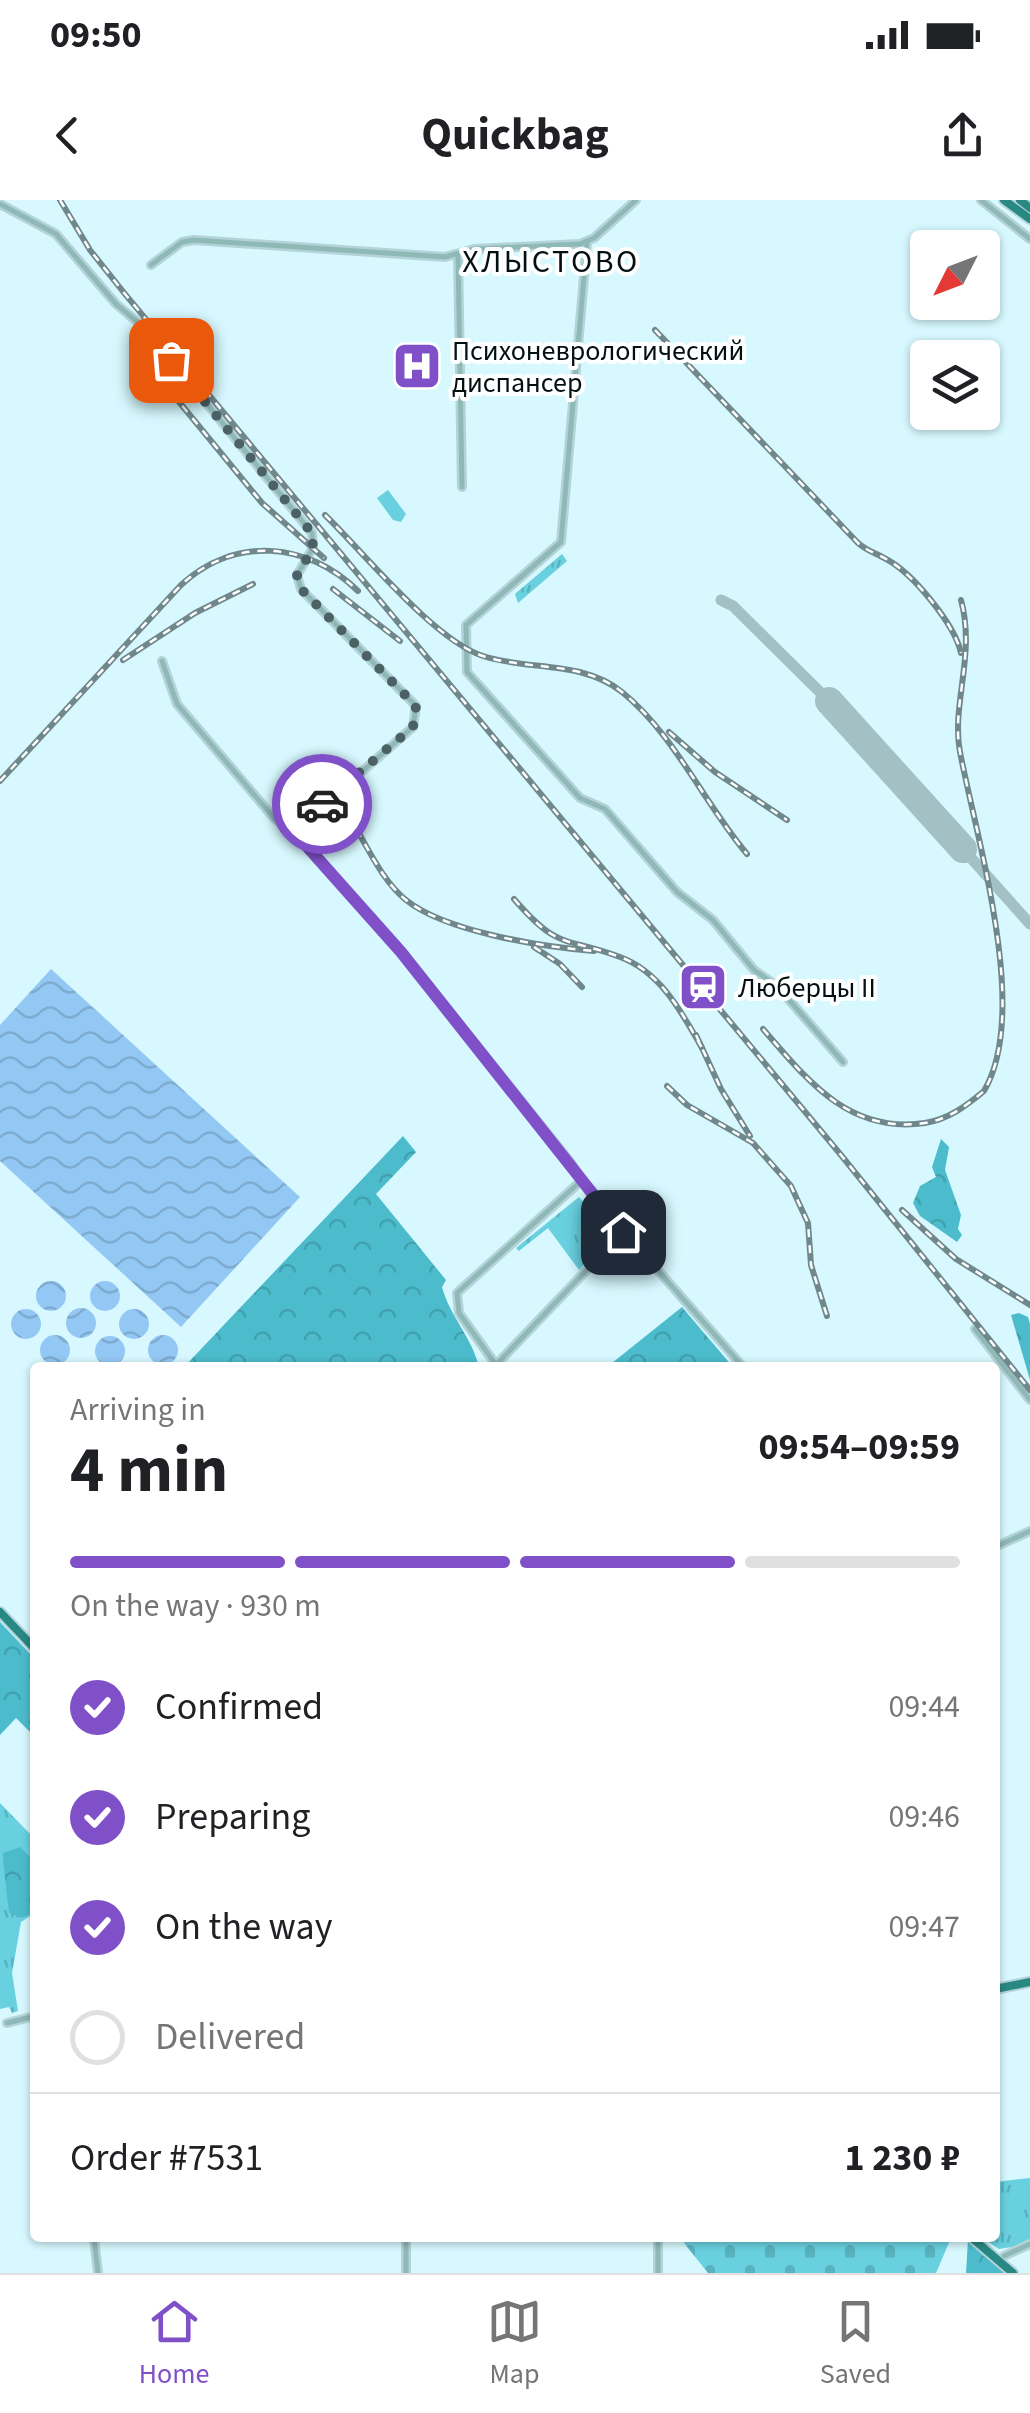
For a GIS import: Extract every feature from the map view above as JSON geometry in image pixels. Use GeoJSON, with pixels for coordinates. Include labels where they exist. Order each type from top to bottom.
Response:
{"type":"FeatureCollection","features":[{"type":"Feature","properties":{"kind":"main road"},"geometry":{"type":"LineString","coordinates":[[1004,200],[1030,219]]}},
{"type":"Feature","properties":{"kind":"main road"},"geometry":{"type":"LineString","coordinates":[[1020,200],[1030,208]]}},
{"type":"Feature","properties":{"kind":"main road"},"geometry":{"type":"LineString","coordinates":[[0,1612],[30,1644]]}},
{"type":"Feature","properties":{"kind":"main road"},"geometry":{"type":"LineString","coordinates":[[1000,1987],[1030,1982]]}},
{"type":"Feature","properties":{"kind":"main road"},"geometry":{"type":"LineString","coordinates":[[980,2242],[1015,2273]]}},
{"type":"Feature","properties":{"kind":"main road"},"geometry":{"type":"LineString","coordinates":[[981,2242],[1004,2256],[1015,2273]]}},
{"type":"Feature","properties":{"kind":"street"},"geometry":{"type":"LineString","coordinates":[[152,265],[182,242],[194,240],[458,255],[474,249],[588,242],[636,200]]}},
{"type":"Feature","properties":{"kind":"street"},"geometry":{"type":"LineString","coordinates":[[982,201],[1030,239]]}},
{"type":"Feature","properties":{"kind":"street"},"geometry":{"type":"LineString","coordinates":[[0,204],[56,234],[116,304],[146,329],[312,533],[313,548],[297,575],[301,589],[416,706],[413,727],[303,823],[304,843]]}},
{"type":"Feature","properties":{"kind":"street"},"geometry":{"type":"LineString","coordinates":[[588,242],[561,542],[466,625],[467,672],[477,688],[580,798],[605,809],[676,892],[714,920],[754,970],[777,986],[843,1062]]}},
{"type":"Feature","properties":{"kind":"street"},"geometry":{"type":"LineString","coordinates":[[458,255],[462,486]]}},
{"type":"Feature","properties":{"kind":"street"},"geometry":{"type":"LineString","coordinates":[[162,661],[177,704],[274,818],[304,843],[401,952],[623,1232],[739,1362]]}},
{"type":"Feature","properties":{"kind":"street"},"geometry":{"type":"LineString","coordinates":[[492,1362],[459,1312],[457,1293],[581,1181]]}},
{"type":"Feature","properties":{"kind":"street"},"geometry":{"type":"LineString","coordinates":[[499,1362],[623,1232]]}},
{"type":"Feature","properties":{"kind":"street"},"geometry":{"type":"LineString","coordinates":[[975,1329],[1030,1400]]}},
{"type":"Feature","properties":{"kind":"street"},"geometry":{"type":"LineString","coordinates":[[1000,1545],[1030,1530]]}},
{"type":"Feature","properties":{"kind":"street"},"geometry":{"type":"LineString","coordinates":[[7,2023],[30,2017]]}},
{"type":"Feature","properties":{"kind":"street"},"geometry":{"type":"LineString","coordinates":[[94,2242],[98,2273]]}},
{"type":"Feature","properties":{"kind":"street"},"geometry":{"type":"LineString","coordinates":[[406,2242],[406,2273]]}},
{"type":"Feature","properties":{"kind":"street"},"geometry":{"type":"LineString","coordinates":[[658,2242],[658,2273]]}},
{"type":"Feature","properties":{"kind":"street"},"geometry":{"type":"LineString","coordinates":[[1004,2256],[1030,2244]]}},
{"type":"Feature","properties":{"kind":"green space"},"geometry":{"type":"Polygon","coordinates":[[[388,490],[406,514],[401,522],[393,520],[377,498],[388,490]]]}},
{"type":"Feature","properties":{"kind":"green space"},"geometry":{"type":"Polygon","coordinates":[[[562,554],[567,561],[518,603],[515,594],[562,554]]]}},
{"type":"Feature","properties":{"kind":"green space"},"geometry":{"type":"Polygon","coordinates":[[[403,1136],[416,1152],[376,1194],[446,1280],[442,1287],[446,1298],[477,1362],[189,1362],[403,1136]]]}},
{"type":"Feature","properties":{"kind":"green space"},"geometry":{"type":"Polygon","coordinates":[[[941,1139],[949,1147],[945,1170],[961,1215],[958,1229],[962,1235],[957,1242],[920,1216],[913,1203],[920,1186],[936,1177],[932,1167],[941,1139]]]}},
{"type":"Feature","properties":{"kind":"green space"},"geometry":{"type":"Polygon","coordinates":[[[579,1197],[613,1234],[579,1270],[548,1228],[519,1251],[516,1248],[579,1197]]]}},
{"type":"Feature","properties":{"kind":"green space"},"geometry":{"type":"Polygon","coordinates":[[[682,1307],[729,1362],[613,1362],[682,1307]]]}},
{"type":"Feature","properties":{"kind":"green space"},"geometry":{"type":"Polygon","coordinates":[[[1011,1315],[1028,1317],[1030,1324],[1030,1380],[1011,1315]]]}},
{"type":"Feature","properties":{"kind":"green space"},"geometry":{"type":"Polygon","coordinates":[[[0,1622],[30,1654],[30,1732],[16,1718],[0,1735],[0,1622]]]}},
{"type":"Feature","properties":{"kind":"green space"},"geometry":{"type":"Polygon","coordinates":[[[0,1803],[30,1834],[30,1916],[21,1922],[12,1973],[18,2011],[0,2009],[0,1803]]]}},
{"type":"Feature","properties":{"kind":"green space"},"geometry":{"type":"Polygon","coordinates":[[[20,1847],[30,1857],[30,1914],[22,1918],[9,1913],[3,1853],[20,1847]]]}},
{"type":"Feature","properties":{"kind":"green space"},"geometry":{"type":"Polygon","coordinates":[[[1030,2178],[1030,2244],[999,2249],[988,2242],[1000,2242],[1000,2181],[1030,2178]]]}},
{"type":"Feature","properties":{"kind":"green space"},"geometry":{"type":"Polygon","coordinates":[[[949,2242],[936,2273],[708,2273],[684,2243],[949,2242]]]}},
{"type":"Feature","properties":{"kind":"green space"},"geometry":{"type":"Polygon","coordinates":[[[968,2242],[971,2242],[996,2257],[1009,2273],[966,2273],[968,2242]]]}},
{"type":"Feature","properties":{"kind":"water"},"geometry":{"type":"Polygon","coordinates":[[[51,969],[300,1197],[181,1327],[0,1161],[0,1025],[51,969]]]}},
{"type":"Feature","properties":{"kind":"water"},"geometry":{"type":"Polygon","coordinates":[[[51,1281],[62,1285],[66,1296],[62,1307],[51,1311],[40,1307],[36,1296],[40,1285],[51,1281]]]}},
{"type":"Feature","properties":{"kind":"water"},"geometry":{"type":"Polygon","coordinates":[[[105,1281],[116,1285],[120,1296],[116,1307],[105,1311],[94,1307],[90,1296],[94,1285],[105,1281]]]}},
{"type":"Feature","properties":{"kind":"water"},"geometry":{"type":"Polygon","coordinates":[[[81,1308],[92,1312],[96,1323],[92,1334],[81,1338],[70,1334],[66,1323],[70,1312],[81,1308]]]}},
{"type":"Feature","properties":{"kind":"water"},"geometry":{"type":"Polygon","coordinates":[[[26,1309],[37,1313],[41,1324],[37,1335],[26,1339],[15,1335],[11,1324],[15,1313],[26,1309]]]}},
{"type":"Feature","properties":{"kind":"water"},"geometry":{"type":"Polygon","coordinates":[[[134,1309],[145,1313],[149,1324],[145,1335],[134,1339],[123,1335],[119,1324],[123,1313],[134,1309]]]}},
{"type":"Feature","properties":{"kind":"water"},"geometry":{"type":"Polygon","coordinates":[[[49,1336],[61,1336],[69,1344],[69,1356],[64,1362],[46,1362],[41,1356],[41,1344],[49,1336]]]}},
{"type":"Feature","properties":{"kind":"water"},"geometry":{"type":"Polygon","coordinates":[[[157,1336],[169,1336],[177,1344],[177,1356],[172,1362],[154,1362],[149,1356],[149,1344],[157,1336]]]}},
{"type":"Feature","properties":{"kind":"water"},"geometry":{"type":"Polygon","coordinates":[[[104,1337],[116,1337],[124,1345],[121,1362],[99,1362],[96,1357],[96,1345],[104,1337]]]}},
{"type":"Feature","properties":{"kind":"taxiway"},"geometry":{"type":"LineString","coordinates":[[721,600],[733,606],[829,701]]}},
{"type":"Feature","properties":{"kind":"taxiway"},"geometry":{"type":"LineString","coordinates":[[963,849],[1030,924]]}},
{"type":"Feature","properties":{"kind":"runway"},"geometry":{"type":"LineString","coordinates":[[829,701],[963,849]]}},
{"type":"Feature","properties":{"kind":"railway"},"geometry":{"type":"LineString","coordinates":[[60,200],[90,250],[125,294],[841,1155],[1030,1390]]}},
{"type":"Feature","properties":{"kind":"railway"},"geometry":{"type":"LineString","coordinates":[[655,330],[858,543],[897,566],[920,588],[951,628],[961,653]]}},
{"type":"Feature","properties":{"kind":"railway"},"geometry":{"type":"LineString","coordinates":[[162,381],[262,503],[324,558]]}},
{"type":"Feature","properties":{"kind":"railway"},"geometry":{"type":"LineString","coordinates":[[325,515],[422,615],[464,647],[501,661],[590,675],[622,692],[673,748],[747,854]]}},
{"type":"Feature","properties":{"kind":"railway"},"geometry":{"type":"LineString","coordinates":[[0,781],[181,585],[202,569],[247,552],[294,554],[338,574],[358,591]]}},
{"type":"Feature","properties":{"kind":"railway"},"geometry":{"type":"LineString","coordinates":[[123,660],[195,613],[253,584]]}},
{"type":"Feature","properties":{"kind":"railway"},"geometry":{"type":"LineString","coordinates":[[333,589],[400,641]]}},
{"type":"Feature","properties":{"kind":"railway"},"geometry":{"type":"LineString","coordinates":[[763,1029],[832,1100],[874,1120],[898,1124],[934,1121],[957,1111],[984,1091],[997,1058],[1002,1018],[1001,974],[988,880],[958,734],[966,640],[961,600]]}},
{"type":"Feature","properties":{"kind":"railway"},"geometry":{"type":"LineString","coordinates":[[669,732],[715,772],[787,820]]}},
{"type":"Feature","properties":{"kind":"railway"},"geometry":{"type":"LineString","coordinates":[[357,830],[391,885],[423,911],[496,936],[594,951]]}},
{"type":"Feature","properties":{"kind":"railway"},"geometry":{"type":"LineString","coordinates":[[514,899],[552,935],[620,957],[647,973],[669,995],[702,1048]]}},
{"type":"Feature","properties":{"kind":"railway"},"geometry":{"type":"LineString","coordinates":[[534,947],[560,964],[582,987]]}},
{"type":"Feature","properties":{"kind":"railway"},"geometry":{"type":"LineString","coordinates":[[696,1035],[721,1089],[750,1136]]}},
{"type":"Feature","properties":{"kind":"railway"},"geometry":{"type":"LineString","coordinates":[[667,1086],[687,1105],[753,1143],[791,1186],[808,1223],[811,1265],[827,1316]]}},
{"type":"Feature","properties":{"kind":"railway"},"geometry":{"type":"LineString","coordinates":[[902,1210],[956,1259],[1030,1305]]}},
{"type":"Feature","properties":{"kind":"way so far"},"geometry":{"type":"LineString","coordinates":[[171,360],[312,533],[313,548],[298,568],[301,589],[416,706],[418,718],[413,727],[322,804]]}},
{"type":"Feature","properties":{"kind":"place","name":"Психоневрологический диспансер"},"geometry":{"type":"Point","coordinates":[417,366]}},
{"type":"Feature","properties":{"kind":"place","name":"Люберцы II"},"geometry":{"type":"Point","coordinates":[703,987]}},
{"type":"Feature","properties":{"kind":"district","name":"ХЛЫСТОВО"},"geometry":{"type":"Point","coordinates":[551,261]}},
{"type":"Feature","properties":{"kind":"route"},"geometry":{"type":"LineString","coordinates":[[322,804],[303,823],[304,843],[401,952],[623,1232]]}}]}
